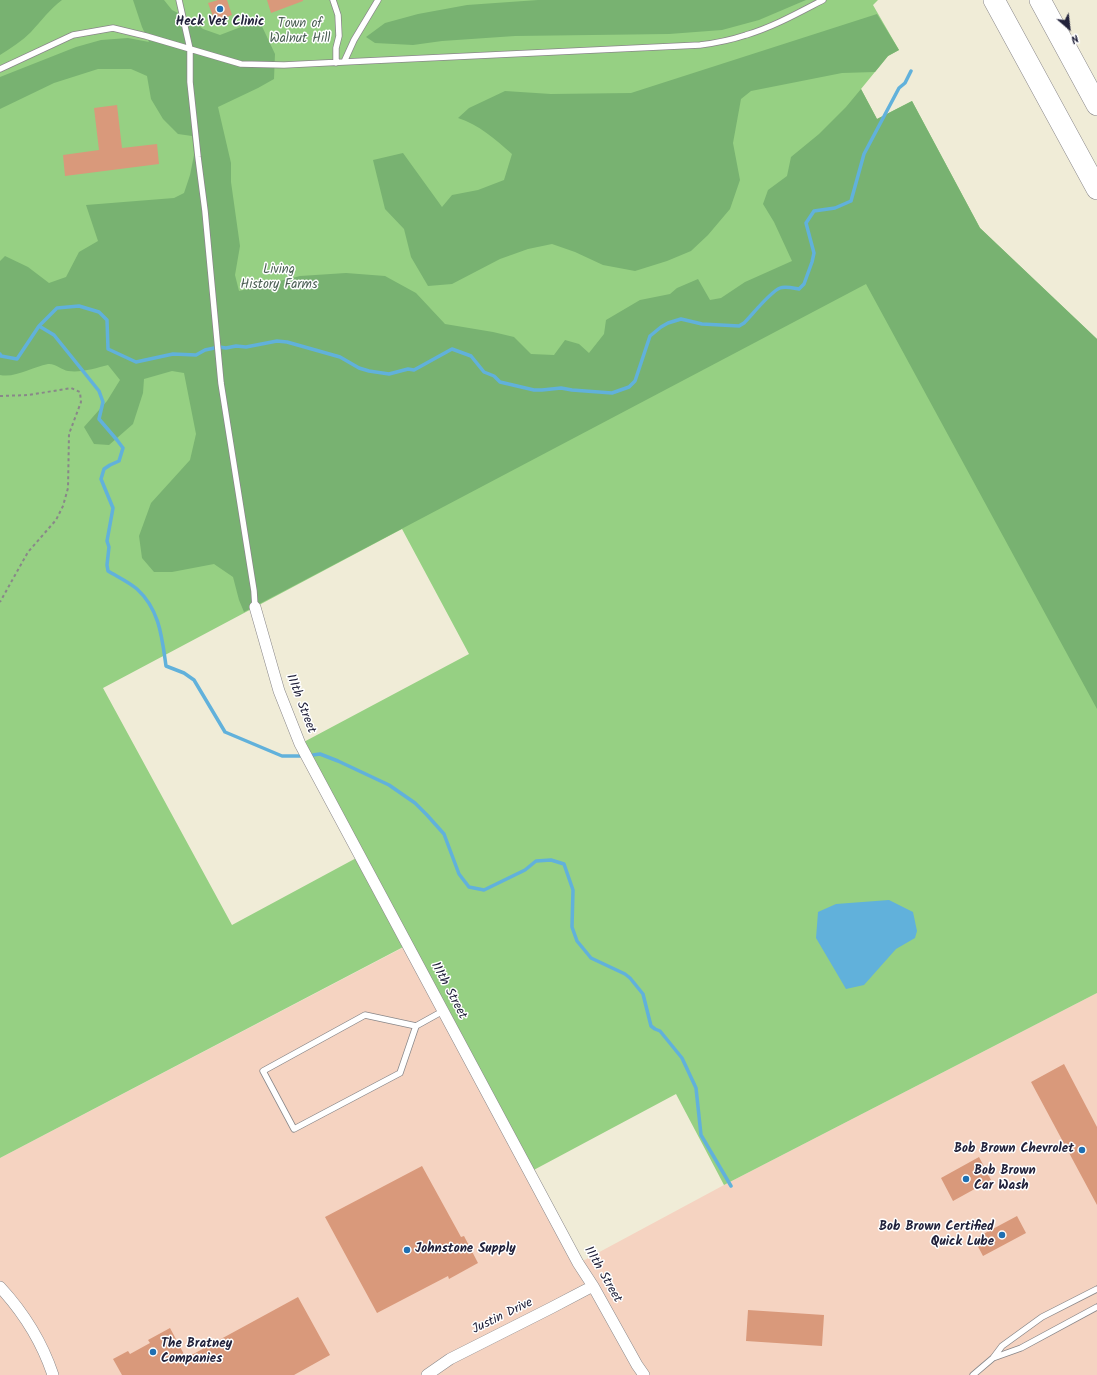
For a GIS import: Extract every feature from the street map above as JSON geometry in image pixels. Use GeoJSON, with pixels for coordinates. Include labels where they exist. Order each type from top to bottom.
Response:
{"type":"FeatureCollection","features":[{"type":"Feature","properties":{"kind":"highway"},"geometry":{"type":"LineString","coordinates":[[994,0],[1097,189]]}},
{"type":"Feature","properties":{"kind":"highway"},"geometry":{"type":"LineString","coordinates":[[1040,0],[1097,105]]}},
{"type":"Feature","properties":{"kind":"street","name":"111th Street"},"geometry":{"type":"LineString","coordinates":[[255,606],[279,690],[300,744],[578,1263],[593,1286],[619,1334],[644,1375]]}},
{"type":"Feature","properties":{"kind":"street","name":"Justin Drive"},"geometry":{"type":"LineString","coordinates":[[428,1375],[450,1359],[593,1286]]}},
{"type":"Feature","properties":{"kind":"street"},"geometry":{"type":"LineString","coordinates":[[0,1287],[20,1311],[35,1334],[47,1358],[53,1375]]}},
{"type":"Feature","properties":{"kind":"lane"},"geometry":{"type":"LineString","coordinates":[[179,0],[190,49],[190,82],[205,211],[221,383],[254,591],[255,606]]}},
{"type":"Feature","properties":{"kind":"lane"},"geometry":{"type":"LineString","coordinates":[[333,0],[338,15],[339,36],[336,48],[336,63]]}},
{"type":"Feature","properties":{"kind":"lane"},"geometry":{"type":"LineString","coordinates":[[344,62],[354,40],[378,0]]}},
{"type":"Feature","properties":{"kind":"lane"},"geometry":{"type":"LineString","coordinates":[[0,69],[73,35],[113,28],[146,36],[241,64],[284,65],[336,63],[700,45],[724,42],[769,27],[823,0]]}},
{"type":"Feature","properties":{"kind":"lane"},"geometry":{"type":"LineString","coordinates":[[416,1026],[400,1072],[294,1129],[263,1071],[365,1015],[416,1026],[443,1011]]}},
{"type":"Feature","properties":{"kind":"lane"},"geometry":{"type":"LineString","coordinates":[[973,1375],[993,1358],[1002,1346],[1042,1317],[1097,1289]]}},
{"type":"Feature","properties":{"kind":"lane"},"geometry":{"type":"LineString","coordinates":[[993,1358],[1021,1348],[1097,1307]]}},
{"type":"Feature","properties":{"kind":"path"},"geometry":{"type":"LineString","coordinates":[[0,396],[29,395],[71,388],[80,392],[81,402],[69,434],[68,488],[63,506],[56,520],[28,552],[0,602]]}},
{"type":"Feature","properties":{"kind":"shaded area"},"geometry":{"type":"Polygon","coordinates":[[[408,945],[579,1263],[724,1185],[1097,993],[1097,1375],[0,1375],[0,1158],[408,945]]]}},
{"type":"Feature","properties":{"kind":"green space"},"geometry":{"type":"Polygon","coordinates":[[[0,0],[878,0],[873,5],[899,50],[888,56],[861,89],[877,119],[912,101],[980,228],[1097,339],[1097,993],[724,1185],[676,1094],[530,1172],[407,945],[0,1158],[0,0]],[[402,529],[103,688],[232,925],[360,856],[300,744],[469,654],[402,529]]]}},
{"type":"Feature","properties":{"kind":"green space"},"geometry":{"type":"Polygon","coordinates":[[[0,0],[62,0],[28,35],[0,55],[0,0]]]}},
{"type":"Feature","properties":{"kind":"green space"},"geometry":{"type":"Polygon","coordinates":[[[133,0],[164,0],[172,10],[192,20],[203,29],[220,35],[259,20],[275,54],[274,79],[218,107],[231,163],[231,182],[240,246],[235,275],[239,291],[300,276],[346,273],[385,276],[416,293],[445,324],[514,337],[531,354],[554,355],[565,340],[579,344],[589,353],[604,334],[606,320],[640,300],[670,294],[677,288],[698,279],[710,300],[721,298],[745,282],[792,261],[774,222],[763,204],[768,190],[787,176],[791,157],[819,134],[846,107],[861,89],[877,119],[912,101],[980,228],[1097,339],[1097,709],[866,284],[244,612],[233,577],[214,564],[172,572],[154,572],[142,558],[139,536],[151,503],[190,460],[196,434],[184,373],[172,371],[144,379],[143,393],[133,424],[109,445],[94,444],[84,427],[107,401],[120,380],[108,365],[88,370],[73,371],[48,364],[18,374],[6,376],[0,375],[0,261],[5,256],[28,267],[49,283],[66,277],[79,252],[98,241],[86,205],[174,198],[184,193],[190,175],[194,155],[192,136],[178,134],[163,119],[151,99],[147,76],[131,69],[98,69],[54,83],[0,109],[0,77],[76,47],[101,40],[128,38],[149,42],[142,27],[133,0]]]}},
{"type":"Feature","properties":{"kind":"green space"},"geometry":{"type":"Polygon","coordinates":[[[538,0],[806,0],[759,20],[722,30],[669,34],[515,36],[442,41],[413,45],[375,43],[366,37],[385,23],[418,14],[467,5],[538,0]]]}},
{"type":"Feature","properties":{"kind":"green space"},"geometry":{"type":"Polygon","coordinates":[[[877,14],[899,50],[888,56],[875,72],[842,73],[751,91],[741,99],[733,143],[740,180],[730,209],[708,235],[691,251],[667,261],[635,271],[603,265],[575,252],[552,244],[528,249],[500,259],[452,284],[428,286],[411,257],[404,229],[385,209],[373,160],[403,153],[442,207],[452,195],[478,190],[504,180],[512,154],[480,128],[458,118],[469,108],[505,91],[551,94],[631,93],[877,14]]]}},
{"type":"Feature","properties":{"kind":"water"},"geometry":{"type":"Polygon","coordinates":[[[889,900],[913,912],[917,931],[915,938],[896,949],[864,985],[846,989],[816,938],[818,912],[836,904],[889,900]]]}},
{"type":"Feature","properties":{"kind":"building","name":"Heck Vet Clinic"},"geometry":{"type":"Polygon","coordinates":[[[218,0],[227,0],[232,15],[215,22],[208,3],[218,0]]]}},
{"type":"Feature","properties":{"kind":"building"},"geometry":{"type":"Polygon","coordinates":[[[267,0],[303,0],[303,1],[271,13],[267,0]]]}},
{"type":"Feature","properties":{"kind":"building"},"geometry":{"type":"Polygon","coordinates":[[[117,105],[122,148],[157,144],[159,164],[65,176],[63,155],[99,150],[94,108],[117,105]]]}},
{"type":"Feature","properties":{"kind":"building","name":"Bob Brown Chevrolet"},"geometry":{"type":"Polygon","coordinates":[[[1064,1064],[1097,1127],[1097,1205],[1031,1082],[1064,1064]]]}},
{"type":"Feature","properties":{"kind":"building","name":"Bob Brown Car Wash"},"geometry":{"type":"Polygon","coordinates":[[[979,1157],[991,1180],[953,1201],[941,1178],[979,1157]]]}},
{"type":"Feature","properties":{"kind":"building","name":"Johnstone Supply"},"geometry":{"type":"Polygon","coordinates":[[[422,1166],[461,1237],[464,1236],[478,1263],[449,1279],[448,1276],[377,1313],[325,1217],[422,1166]]]}},
{"type":"Feature","properties":{"kind":"building","name":"Bob Brown Certified Quick Lube"},"geometry":{"type":"Polygon","coordinates":[[[1017,1216],[1026,1233],[983,1256],[974,1239],[1017,1216]]]}},
{"type":"Feature","properties":{"kind":"building"},"geometry":{"type":"Polygon","coordinates":[[[298,1297],[330,1355],[294,1375],[122,1375],[113,1359],[128,1351],[130,1354],[150,1343],[148,1340],[170,1328],[186,1358],[298,1297]]]}},
{"type":"Feature","properties":{"kind":"building"},"geometry":{"type":"Polygon","coordinates":[[[748,1310],[824,1315],[822,1346],[746,1341],[748,1310]]]}},
{"type":"Feature","properties":{"kind":"waterway"},"geometry":{"type":"LineString","coordinates":[[0,354],[1,356],[17,359],[39,326],[57,308],[79,306],[99,312],[107,320],[108,349],[136,362],[173,354],[196,355],[205,350],[219,347],[246,347],[277,341],[287,342],[340,357],[359,368],[369,371],[389,374],[408,369],[414,370],[452,349],[471,356],[484,372],[494,376],[500,382],[534,390],[561,388],[612,393],[629,387],[635,381],[650,336],[668,323],[681,319],[702,324],[739,326],[744,323],[776,290],[784,287],[799,289],[804,284],[814,253],[806,223],[814,211],[835,208],[851,201],[864,154],[899,88],[905,83],[911,71]]}},
{"type":"Feature","properties":{"kind":"waterway"},"geometry":{"type":"LineString","coordinates":[[39,326],[54,335],[99,391],[103,402],[99,419],[123,448],[119,461],[104,469],[101,479],[113,508],[107,541],[109,547],[107,565],[108,571],[134,586],[145,597],[151,606],[159,625],[166,666],[184,673],[194,680],[225,732],[282,756],[300,756]]}},
{"type":"Feature","properties":{"kind":"waterway"},"geometry":{"type":"LineString","coordinates":[[313,755],[320,754],[338,761],[389,785],[415,803],[444,834],[459,874],[469,887],[484,890],[525,870],[536,861],[551,860],[564,864],[573,890],[572,927],[577,941],[591,958],[625,974],[643,994],[651,1026],[660,1031],[682,1058],[696,1088],[701,1135],[731,1186]]}},
{"type":"Feature","properties":{"kind":"place","name":"Heck Vet Clinic"},"geometry":{"type":"Point","coordinates":[220,9]}},
{"type":"Feature","properties":{"kind":"place","name":"Bob Brown Chevrolet"},"geometry":{"type":"Point","coordinates":[1082,1150]}},
{"type":"Feature","properties":{"kind":"place","name":"Bob Brown Car Wash"},"geometry":{"type":"Point","coordinates":[966,1179]}},
{"type":"Feature","properties":{"kind":"place","name":"Bob Brown Certified Quick Lube"},"geometry":{"type":"Point","coordinates":[1002,1235]}},
{"type":"Feature","properties":{"kind":"place","name":"Johnstone Supply"},"geometry":{"type":"Point","coordinates":[407,1250]}},
{"type":"Feature","properties":{"kind":"place","name":"The Bratney Companies"},"geometry":{"type":"Point","coordinates":[153,1352]}},
{"type":"Feature","properties":{"kind":"park label","name":"Town of Walnut Hill"},"geometry":{"type":"Point","coordinates":[300,32]}},
{"type":"Feature","properties":{"kind":"park label","name":"Living History Farms"},"geometry":{"type":"Point","coordinates":[279,278]}}]}
